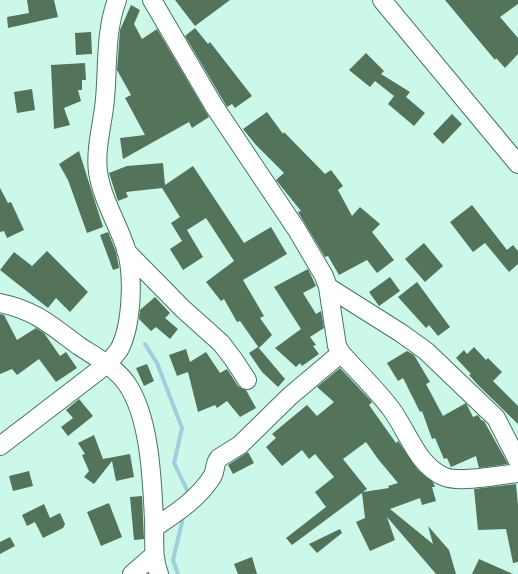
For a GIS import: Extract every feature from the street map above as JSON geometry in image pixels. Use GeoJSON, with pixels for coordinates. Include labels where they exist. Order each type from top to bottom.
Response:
{"type":"FeatureCollection","features":[{"type":"Feature","properties":{"kind":"street"},"geometry":{"type":"LineString","coordinates":[[0,446],[107,364],[120,348],[128,326],[130,283],[126,251],[101,185],[98,171],[98,146],[105,99],[107,48],[116,0]]}},
{"type":"Feature","properties":{"kind":"street"},"geometry":{"type":"LineString","coordinates":[[152,0],[214,106],[297,230],[324,276],[328,287],[337,346],[340,353],[388,404],[420,455],[439,473],[444,476],[461,479],[518,473]]}},
{"type":"Feature","properties":{"kind":"street"},"geometry":{"type":"LineString","coordinates":[[382,0],[518,164]]}},
{"type":"Feature","properties":{"kind":"street"},"geometry":{"type":"LineString","coordinates":[[126,251],[183,310],[221,343],[247,380]]}},
{"type":"Feature","properties":{"kind":"street"},"geometry":{"type":"LineString","coordinates":[[328,287],[395,329],[426,351],[496,418],[518,461]]}},
{"type":"Feature","properties":{"kind":"street"},"geometry":{"type":"LineString","coordinates":[[0,303],[34,313],[107,364],[127,384],[140,415],[149,459],[154,528],[154,555],[160,574]]}},
{"type":"Feature","properties":{"kind":"street"},"geometry":{"type":"LineString","coordinates":[[154,528],[185,508],[201,492],[213,474],[216,460],[240,445],[290,396],[340,353]]}},
{"type":"Feature","properties":{"kind":"street"},"geometry":{"type":"LineString","coordinates":[[132,574],[154,555]]}},
{"type":"Feature","properties":{"kind":"building"},"geometry":{"type":"Polygon","coordinates":[[[27,0],[54,0],[58,17],[8,28],[7,17],[29,13],[27,0]]]}},
{"type":"Feature","properties":{"kind":"building"},"geometry":{"type":"Polygon","coordinates":[[[175,0],[230,0],[195,26],[175,0]]]}},
{"type":"Feature","properties":{"kind":"building"},"geometry":{"type":"Polygon","coordinates":[[[445,0],[518,0],[518,4],[500,17],[518,38],[518,54],[505,68],[496,58],[495,60],[445,0]]]}},
{"type":"Feature","properties":{"kind":"building"},"geometry":{"type":"Polygon","coordinates":[[[131,5],[140,10],[134,24],[142,39],[157,29],[209,117],[192,128],[189,122],[123,159],[120,138],[145,135],[125,98],[131,95],[117,70],[120,30],[131,5]]]}},
{"type":"Feature","properties":{"kind":"building"},"geometry":{"type":"Polygon","coordinates":[[[195,28],[208,44],[210,42],[252,96],[235,108],[232,104],[227,107],[185,36],[195,28]]]}},
{"type":"Feature","properties":{"kind":"building"},"geometry":{"type":"Polygon","coordinates":[[[91,32],[92,54],[76,55],[75,33],[91,32]]]}},
{"type":"Feature","properties":{"kind":"building"},"geometry":{"type":"Polygon","coordinates":[[[366,53],[384,71],[381,74],[410,92],[406,97],[425,113],[414,126],[388,104],[394,96],[375,81],[370,87],[349,70],[366,53]]]}},
{"type":"Feature","properties":{"kind":"building"},"geometry":{"type":"Polygon","coordinates":[[[85,63],[86,80],[82,80],[82,90],[78,90],[81,101],[64,108],[70,125],[54,129],[51,65],[85,63]]]}},
{"type":"Feature","properties":{"kind":"building"},"geometry":{"type":"Polygon","coordinates":[[[32,89],[35,110],[17,113],[14,92],[32,89]]]}},
{"type":"Feature","properties":{"kind":"building"},"geometry":{"type":"Polygon","coordinates":[[[267,112],[283,134],[284,132],[325,174],[331,170],[343,186],[338,190],[352,216],[360,207],[380,224],[372,232],[394,260],[377,273],[367,260],[339,275],[328,256],[325,257],[298,212],[301,211],[276,180],[284,173],[256,145],[243,129],[267,112]]]}},
{"type":"Feature","properties":{"kind":"building"},"geometry":{"type":"Polygon","coordinates":[[[452,114],[462,124],[443,144],[433,134],[452,114]]]}},
{"type":"Feature","properties":{"kind":"building"},"geometry":{"type":"Polygon","coordinates":[[[79,151],[103,227],[87,233],[68,180],[59,164],[79,151]]]}},
{"type":"Feature","properties":{"kind":"building"},"geometry":{"type":"Polygon","coordinates":[[[163,163],[165,185],[193,166],[244,243],[271,227],[287,254],[243,280],[264,316],[260,318],[272,335],[259,348],[240,321],[237,322],[224,299],[221,301],[206,282],[234,261],[206,218],[187,230],[203,257],[183,270],[170,249],[182,241],[171,223],[180,217],[162,188],[126,192],[128,197],[118,201],[109,173],[127,166],[163,163]]]}},
{"type":"Feature","properties":{"kind":"building"},"geometry":{"type":"Polygon","coordinates":[[[0,188],[8,203],[11,202],[24,230],[7,238],[4,231],[0,232],[0,188]]]}},
{"type":"Feature","properties":{"kind":"building"},"geometry":{"type":"Polygon","coordinates":[[[472,205],[507,250],[513,245],[518,251],[518,264],[509,272],[485,243],[473,252],[450,222],[472,205]]]}},
{"type":"Feature","properties":{"kind":"building"},"geometry":{"type":"Polygon","coordinates":[[[108,232],[116,252],[119,268],[113,270],[100,235],[108,232]]]}},
{"type":"Feature","properties":{"kind":"building"},"geometry":{"type":"Polygon","coordinates":[[[424,243],[443,266],[425,282],[405,259],[424,243]]]}},
{"type":"Feature","properties":{"kind":"building"},"geometry":{"type":"Polygon","coordinates":[[[47,251],[88,292],[70,312],[56,298],[48,308],[0,270],[14,252],[32,266],[47,251]]]}},
{"type":"Feature","properties":{"kind":"building"},"geometry":{"type":"Polygon","coordinates":[[[308,269],[316,286],[303,293],[316,314],[321,311],[324,328],[310,337],[316,345],[313,346],[319,354],[302,366],[300,363],[296,367],[275,348],[301,329],[274,287],[308,269]]]}},
{"type":"Feature","properties":{"kind":"building"},"geometry":{"type":"Polygon","coordinates":[[[390,277],[400,291],[379,306],[369,292],[390,277]]]}},
{"type":"Feature","properties":{"kind":"building"},"geometry":{"type":"Polygon","coordinates":[[[417,282],[450,327],[438,336],[429,325],[426,328],[398,297],[417,282]]]}},
{"type":"Feature","properties":{"kind":"building"},"geometry":{"type":"Polygon","coordinates":[[[155,297],[170,313],[165,318],[178,329],[170,339],[156,327],[151,331],[139,319],[140,310],[155,297]]]}},
{"type":"Feature","properties":{"kind":"building"},"geometry":{"type":"Polygon","coordinates":[[[0,314],[4,315],[17,340],[36,328],[44,333],[60,356],[66,352],[77,368],[56,382],[39,359],[17,375],[12,369],[0,374],[0,314]]]}},
{"type":"Feature","properties":{"kind":"building"},"geometry":{"type":"Polygon","coordinates":[[[258,347],[285,379],[278,387],[262,372],[249,353],[258,347]]]}},
{"type":"Feature","properties":{"kind":"building"},"geometry":{"type":"Polygon","coordinates":[[[474,347],[486,360],[488,358],[502,372],[493,381],[518,406],[518,424],[479,386],[469,375],[471,374],[456,358],[464,350],[467,354],[474,347]]]}},
{"type":"Feature","properties":{"kind":"building"},"geometry":{"type":"Polygon","coordinates":[[[186,349],[190,362],[206,352],[220,373],[227,369],[238,386],[246,390],[256,408],[240,417],[227,401],[217,408],[215,405],[198,412],[188,372],[177,376],[169,355],[186,349]]]}},
{"type":"Feature","properties":{"kind":"building"},"geometry":{"type":"Polygon","coordinates":[[[407,351],[414,355],[430,382],[426,384],[443,416],[466,403],[473,417],[478,415],[481,420],[484,421],[508,464],[479,468],[476,456],[451,467],[447,458],[444,459],[435,438],[432,439],[422,411],[420,412],[403,378],[398,381],[387,363],[407,351]]]}},
{"type":"Feature","properties":{"kind":"building"},"geometry":{"type":"Polygon","coordinates":[[[147,364],[154,381],[144,386],[136,368],[147,364]]]}},
{"type":"Feature","properties":{"kind":"building"},"geometry":{"type":"Polygon","coordinates":[[[340,368],[372,402],[369,405],[396,443],[398,441],[418,470],[433,482],[435,487],[432,487],[436,501],[422,505],[420,498],[390,509],[433,544],[428,526],[449,550],[456,574],[436,574],[387,517],[395,540],[370,551],[356,522],[365,518],[362,493],[292,545],[286,538],[326,507],[315,492],[334,477],[315,454],[309,459],[302,450],[282,466],[266,447],[276,438],[272,434],[307,405],[317,416],[334,402],[317,387],[340,368]],[[366,442],[343,459],[367,489],[363,492],[389,488],[388,486],[398,483],[366,442]]]}},
{"type":"Feature","properties":{"kind":"building"},"geometry":{"type":"Polygon","coordinates":[[[79,399],[93,416],[68,436],[61,427],[73,418],[66,410],[79,399]]]}},
{"type":"Feature","properties":{"kind":"building"},"geometry":{"type":"Polygon","coordinates":[[[94,435],[103,459],[130,454],[134,477],[116,481],[112,461],[94,484],[84,477],[89,471],[82,455],[85,454],[78,443],[94,435]]]}},
{"type":"Feature","properties":{"kind":"building"},"geometry":{"type":"Polygon","coordinates":[[[248,452],[254,463],[233,474],[228,465],[248,452]]]}},
{"type":"Feature","properties":{"kind":"building"},"geometry":{"type":"Polygon","coordinates":[[[29,471],[33,486],[13,491],[9,476],[29,471]]]}},
{"type":"Feature","properties":{"kind":"building"},"geometry":{"type":"Polygon","coordinates":[[[516,484],[518,505],[518,562],[513,563],[506,529],[478,530],[474,489],[516,484]]]}},
{"type":"Feature","properties":{"kind":"building"},"geometry":{"type":"Polygon","coordinates":[[[142,496],[144,539],[134,540],[130,497],[142,496]]]}},
{"type":"Feature","properties":{"kind":"building"},"geometry":{"type":"Polygon","coordinates":[[[109,503],[122,537],[101,546],[87,512],[109,503]]]}},
{"type":"Feature","properties":{"kind":"building"},"geometry":{"type":"Polygon","coordinates":[[[44,504],[50,518],[60,513],[65,524],[63,528],[43,538],[35,522],[27,526],[22,515],[44,504]]]}},
{"type":"Feature","properties":{"kind":"building"},"geometry":{"type":"Polygon","coordinates":[[[340,529],[342,533],[317,553],[309,544],[340,529]]]}},
{"type":"Feature","properties":{"kind":"building"},"geometry":{"type":"Polygon","coordinates":[[[10,537],[15,546],[0,554],[0,542],[10,537]]]}},
{"type":"Feature","properties":{"kind":"building"},"geometry":{"type":"Polygon","coordinates":[[[252,557],[257,574],[238,574],[234,564],[252,557]]]}},
{"type":"Feature","properties":{"kind":"building"},"geometry":{"type":"Polygon","coordinates":[[[479,559],[513,574],[472,574],[479,559]]]}},
{"type":"Feature","properties":{"kind":"waterway"},"geometry":{"type":"LineString","coordinates":[[145,344],[157,363],[182,428],[174,463],[188,492],[188,496]]}},
{"type":"Feature","properties":{"kind":"waterway"},"geometry":{"type":"LineString","coordinates":[[178,574],[173,560],[184,514]]}}]}
